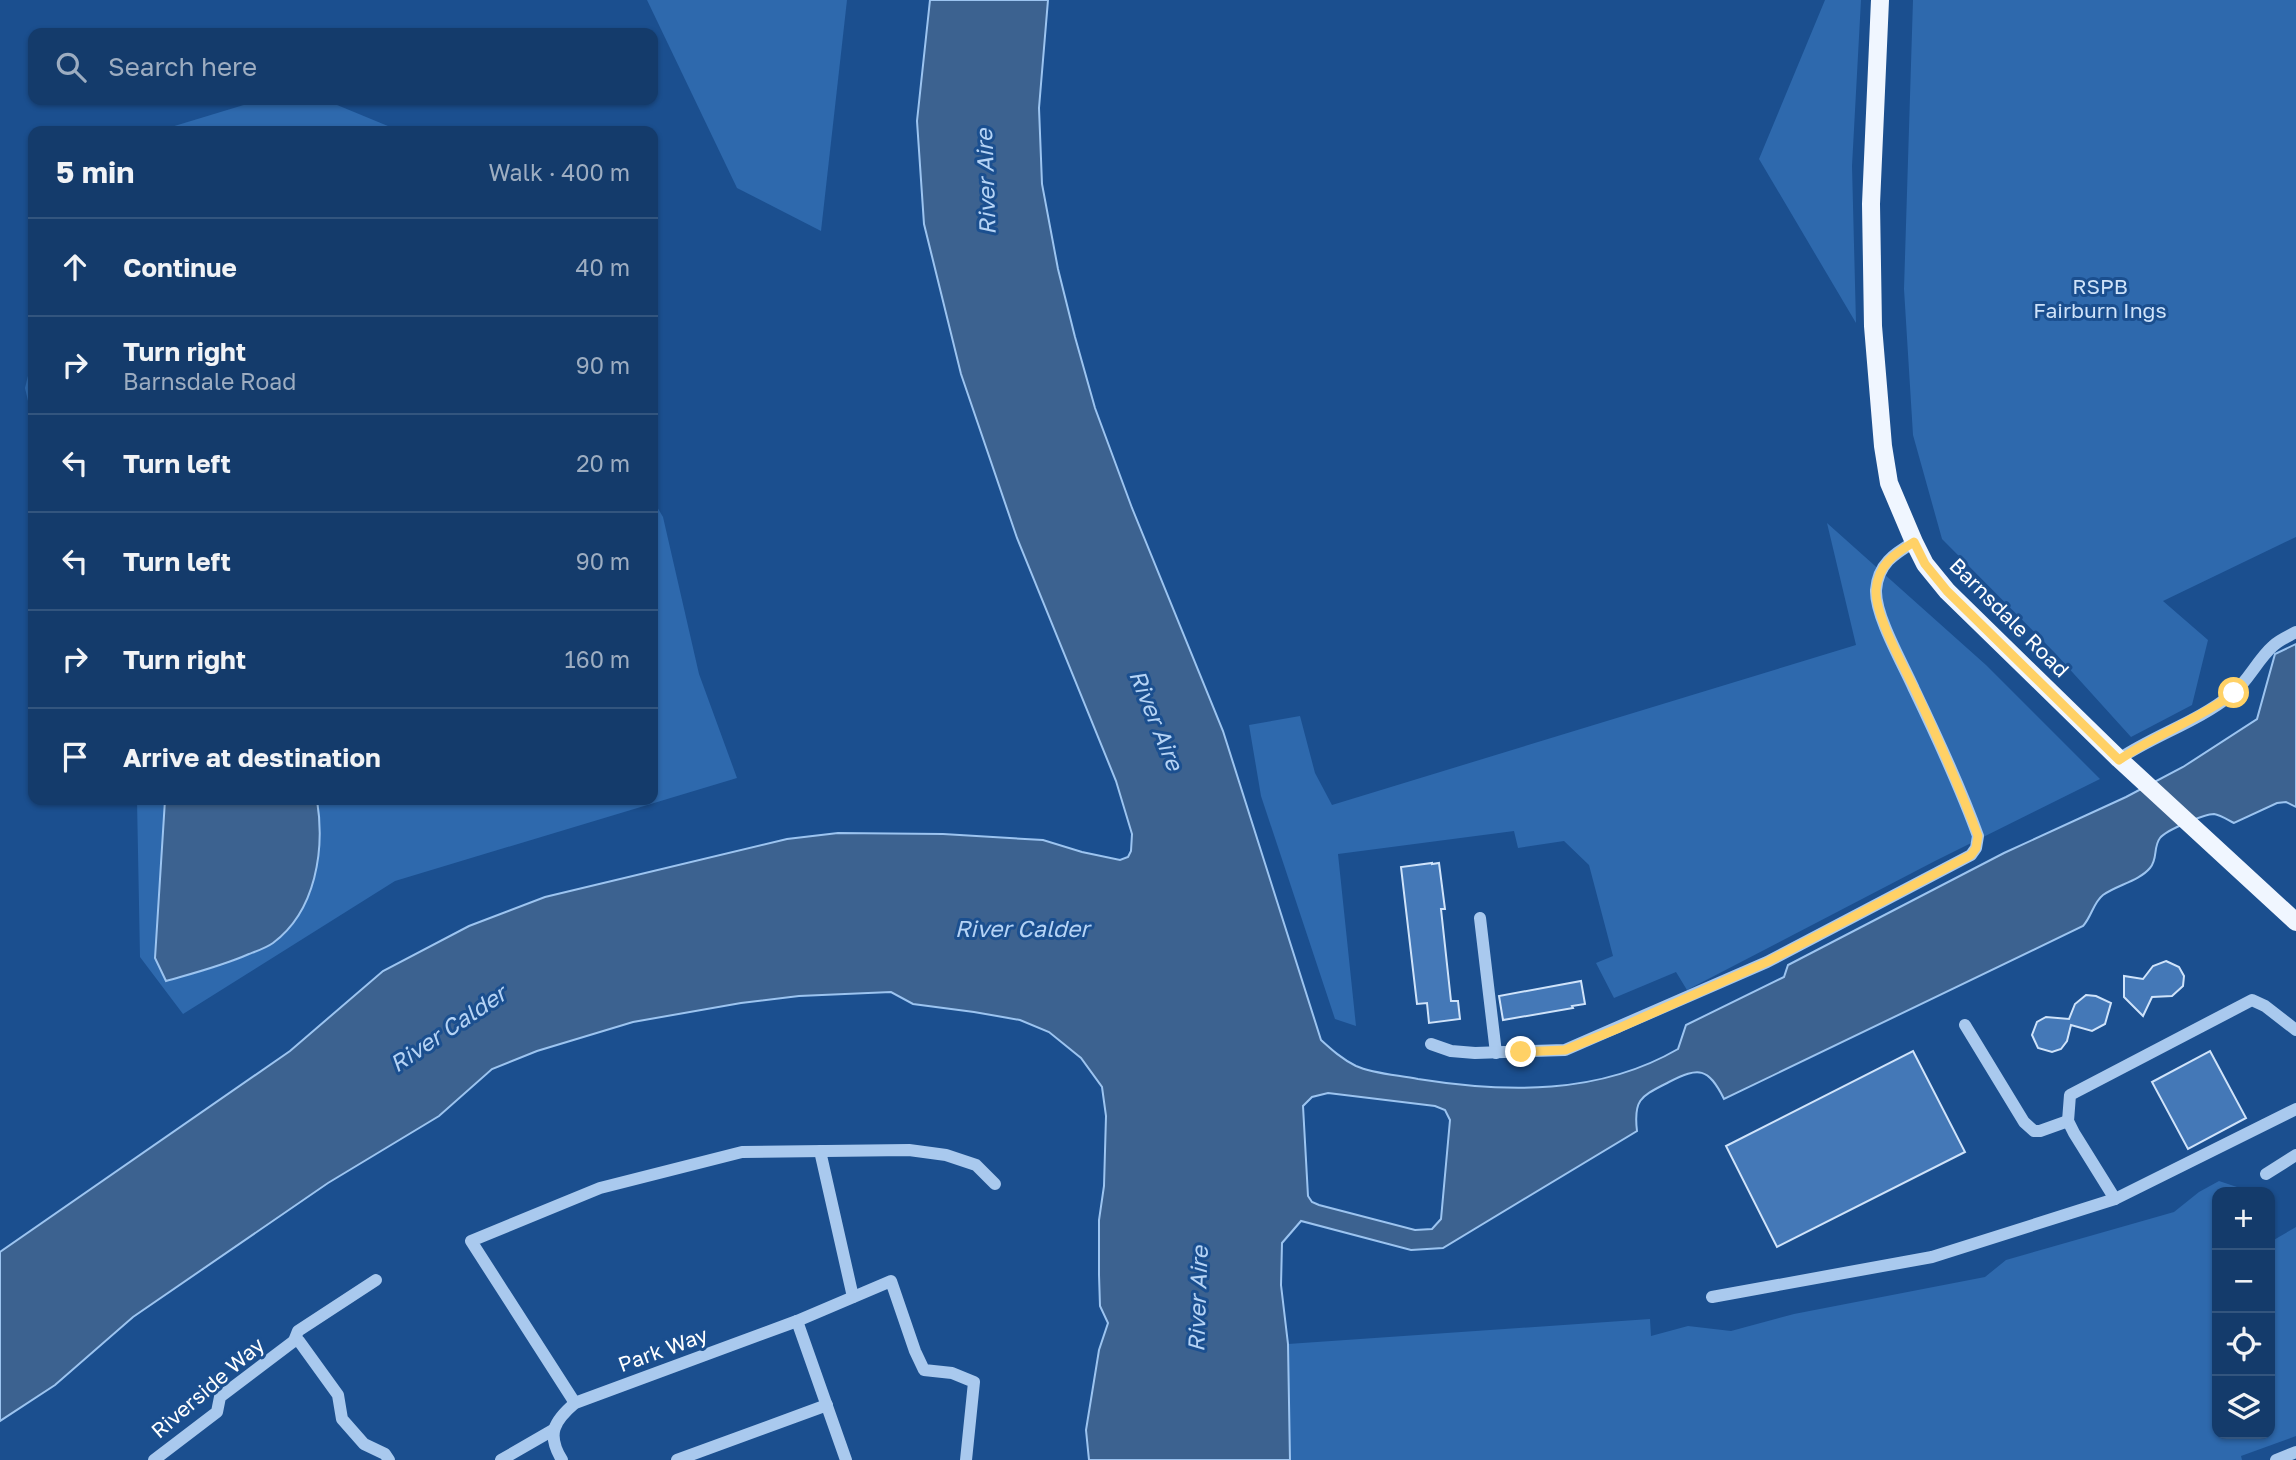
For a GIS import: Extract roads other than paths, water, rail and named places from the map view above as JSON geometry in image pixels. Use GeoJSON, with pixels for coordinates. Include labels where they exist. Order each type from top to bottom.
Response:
{"type":"FeatureCollection","features":[{"type":"Feature","properties":{"kind":"main road","name":"Barnsdale Road"},"geometry":{"type":"LineString","coordinates":[[1880,0],[1871,204],[1875,367],[1882,446],[1889,483],[1914,542],[1925,564],[1947,591],[2119,760],[2296,922]]}},
{"type":"Feature","properties":{"kind":"street"},"geometry":{"type":"LineString","coordinates":[[1431,1044],[1451,1051],[1496,1053],[1565,1050],[1767,962],[1971,855],[1976,848],[1978,836],[1967,806],[1884,627],[1876,591],[1882,567],[1891,556],[1914,542]]}},
{"type":"Feature","properties":{"kind":"street"},"geometry":{"type":"LineString","coordinates":[[2119,760],[2155,737],[2183,725],[2225,700],[2274,645],[2296,632]]}},
{"type":"Feature","properties":{"kind":"street"},"geometry":{"type":"LineString","coordinates":[[1480,918],[1496,1053]]}},
{"type":"Feature","properties":{"kind":"street"},"geometry":{"type":"LineString","coordinates":[[2115,1199],[2068,1121],[2070,1095],[2252,1000],[2265,1006],[2296,1031]]}},
{"type":"Feature","properties":{"kind":"street"},"geometry":{"type":"LineString","coordinates":[[1965,1025],[2024,1122],[2034,1131],[2040,1131],[2068,1121]]}},
{"type":"Feature","properties":{"kind":"street"},"geometry":{"type":"LineString","coordinates":[[1712,1297],[1932,1257],[2115,1199],[2296,1109]]}},
{"type":"Feature","properties":{"kind":"street"},"geometry":{"type":"LineString","coordinates":[[501,1460],[553,1430],[561,1414],[575,1403],[471,1241],[600,1188],[742,1152],[909,1150],[946,1155],[976,1166],[995,1184]]}},
{"type":"Feature","properties":{"kind":"street"},"geometry":{"type":"LineString","coordinates":[[820,1151],[853,1297]]}},
{"type":"Feature","properties":{"kind":"street"},"geometry":{"type":"LineString","coordinates":[[2266,1174],[2296,1155]]}},
{"type":"Feature","properties":{"kind":"street"},"geometry":{"type":"LineString","coordinates":[[294,1341],[298,1331],[376,1280]]}},
{"type":"Feature","properties":{"kind":"street","name":"Park Way"},"geometry":{"type":"LineString","coordinates":[[575,1403],[797,1321],[891,1281],[915,1351],[925,1370],[952,1373],[974,1382],[967,1460]]}},
{"type":"Feature","properties":{"kind":"street"},"geometry":{"type":"LineString","coordinates":[[797,1321],[846,1460]]}},
{"type":"Feature","properties":{"kind":"street","name":"Riverside Way"},"geometry":{"type":"LineString","coordinates":[[160,1458],[217,1412],[220,1397],[294,1341],[299,1341],[338,1395],[342,1419],[364,1444],[385,1454],[389,1460]]}},
{"type":"Feature","properties":{"kind":"street"},"geometry":{"type":"LineString","coordinates":[[677,1460],[827,1405]]}},
{"type":"Feature","properties":{"kind":"street"},"geometry":{"type":"LineString","coordinates":[[553,1430],[556,1450],[562,1460]]}},
{"type":"Feature","properties":{"kind":"street"},"geometry":{"type":"LineString","coordinates":[[2276,1460],[2296,1452]]}},
{"type":"Feature","properties":{"kind":"water"},"geometry":{"type":"Polygon","coordinates":[[[930,0],[1048,0],[1039,108],[1042,184],[1058,269],[1095,408],[1132,508],[1223,731],[1321,1040],[1356,1066],[1378,1073],[1451,1084],[1518,1088],[1584,1082],[1648,1064],[1678,1049],[1686,1025],[1784,977],[1788,965],[2004,853],[2126,797],[2183,767],[2257,719],[2275,654],[2296,644],[2296,807],[2286,802],[2277,803],[2234,823],[2214,814],[2177,827],[2160,838],[2150,868],[2103,895],[2083,926],[1724,1099],[1713,1081],[1702,1073],[1695,1072],[1679,1077],[1641,1099],[1637,1111],[1637,1131],[1443,1248],[1411,1250],[1301,1221],[1282,1243],[1281,1285],[1288,1344],[1290,1460],[1089,1460],[1086,1430],[1099,1350],[1108,1323],[1100,1306],[1099,1275],[1099,1220],[1104,1186],[1106,1116],[1102,1087],[1081,1058],[1049,1032],[1020,1020],[913,1004],[891,992],[799,996],[633,1022],[537,1051],[492,1069],[439,1116],[328,1183],[133,1317],[55,1385],[0,1421],[0,1252],[290,1051],[383,971],[469,926],[545,897],[787,839],[838,833],[943,834],[1043,840],[1120,860],[1128,857],[1132,834],[1116,781],[1017,538],[961,374],[924,224],[917,121],[930,0]],[[1328,1093],[1312,1097],[1303,1106],[1308,1196],[1312,1202],[1415,1230],[1432,1229],[1441,1219],[1450,1120],[1445,1110],[1435,1106],[1328,1093]]]}},
{"type":"Feature","properties":{"kind":"water"},"geometry":{"type":"Polygon","coordinates":[[[165,805],[318,805],[320,839],[314,878],[308,897],[288,930],[261,949],[218,966],[166,981],[155,958],[165,805]]]}},
{"type":"Feature","properties":{"kind":"water label","name":"River Aire"},"geometry":{"type":"Point","coordinates":[986,182]}},
{"type":"Feature","properties":{"kind":"water label","name":"River Aire"},"geometry":{"type":"Point","coordinates":[1156,720]}},
{"type":"Feature","properties":{"kind":"water label","name":"River Calder"},"geometry":{"type":"Point","coordinates":[1022,929]}},
{"type":"Feature","properties":{"kind":"water label","name":"River Calder"},"geometry":{"type":"Point","coordinates":[448,1029]}},
{"type":"Feature","properties":{"kind":"water label","name":"River Aire"},"geometry":{"type":"Point","coordinates":[1198,1299]}},
{"type":"Feature","properties":{"kind":"park label","name":"RSPB Fairburn Ings"},"geometry":{"type":"Point","coordinates":[2100,299]}}]}
